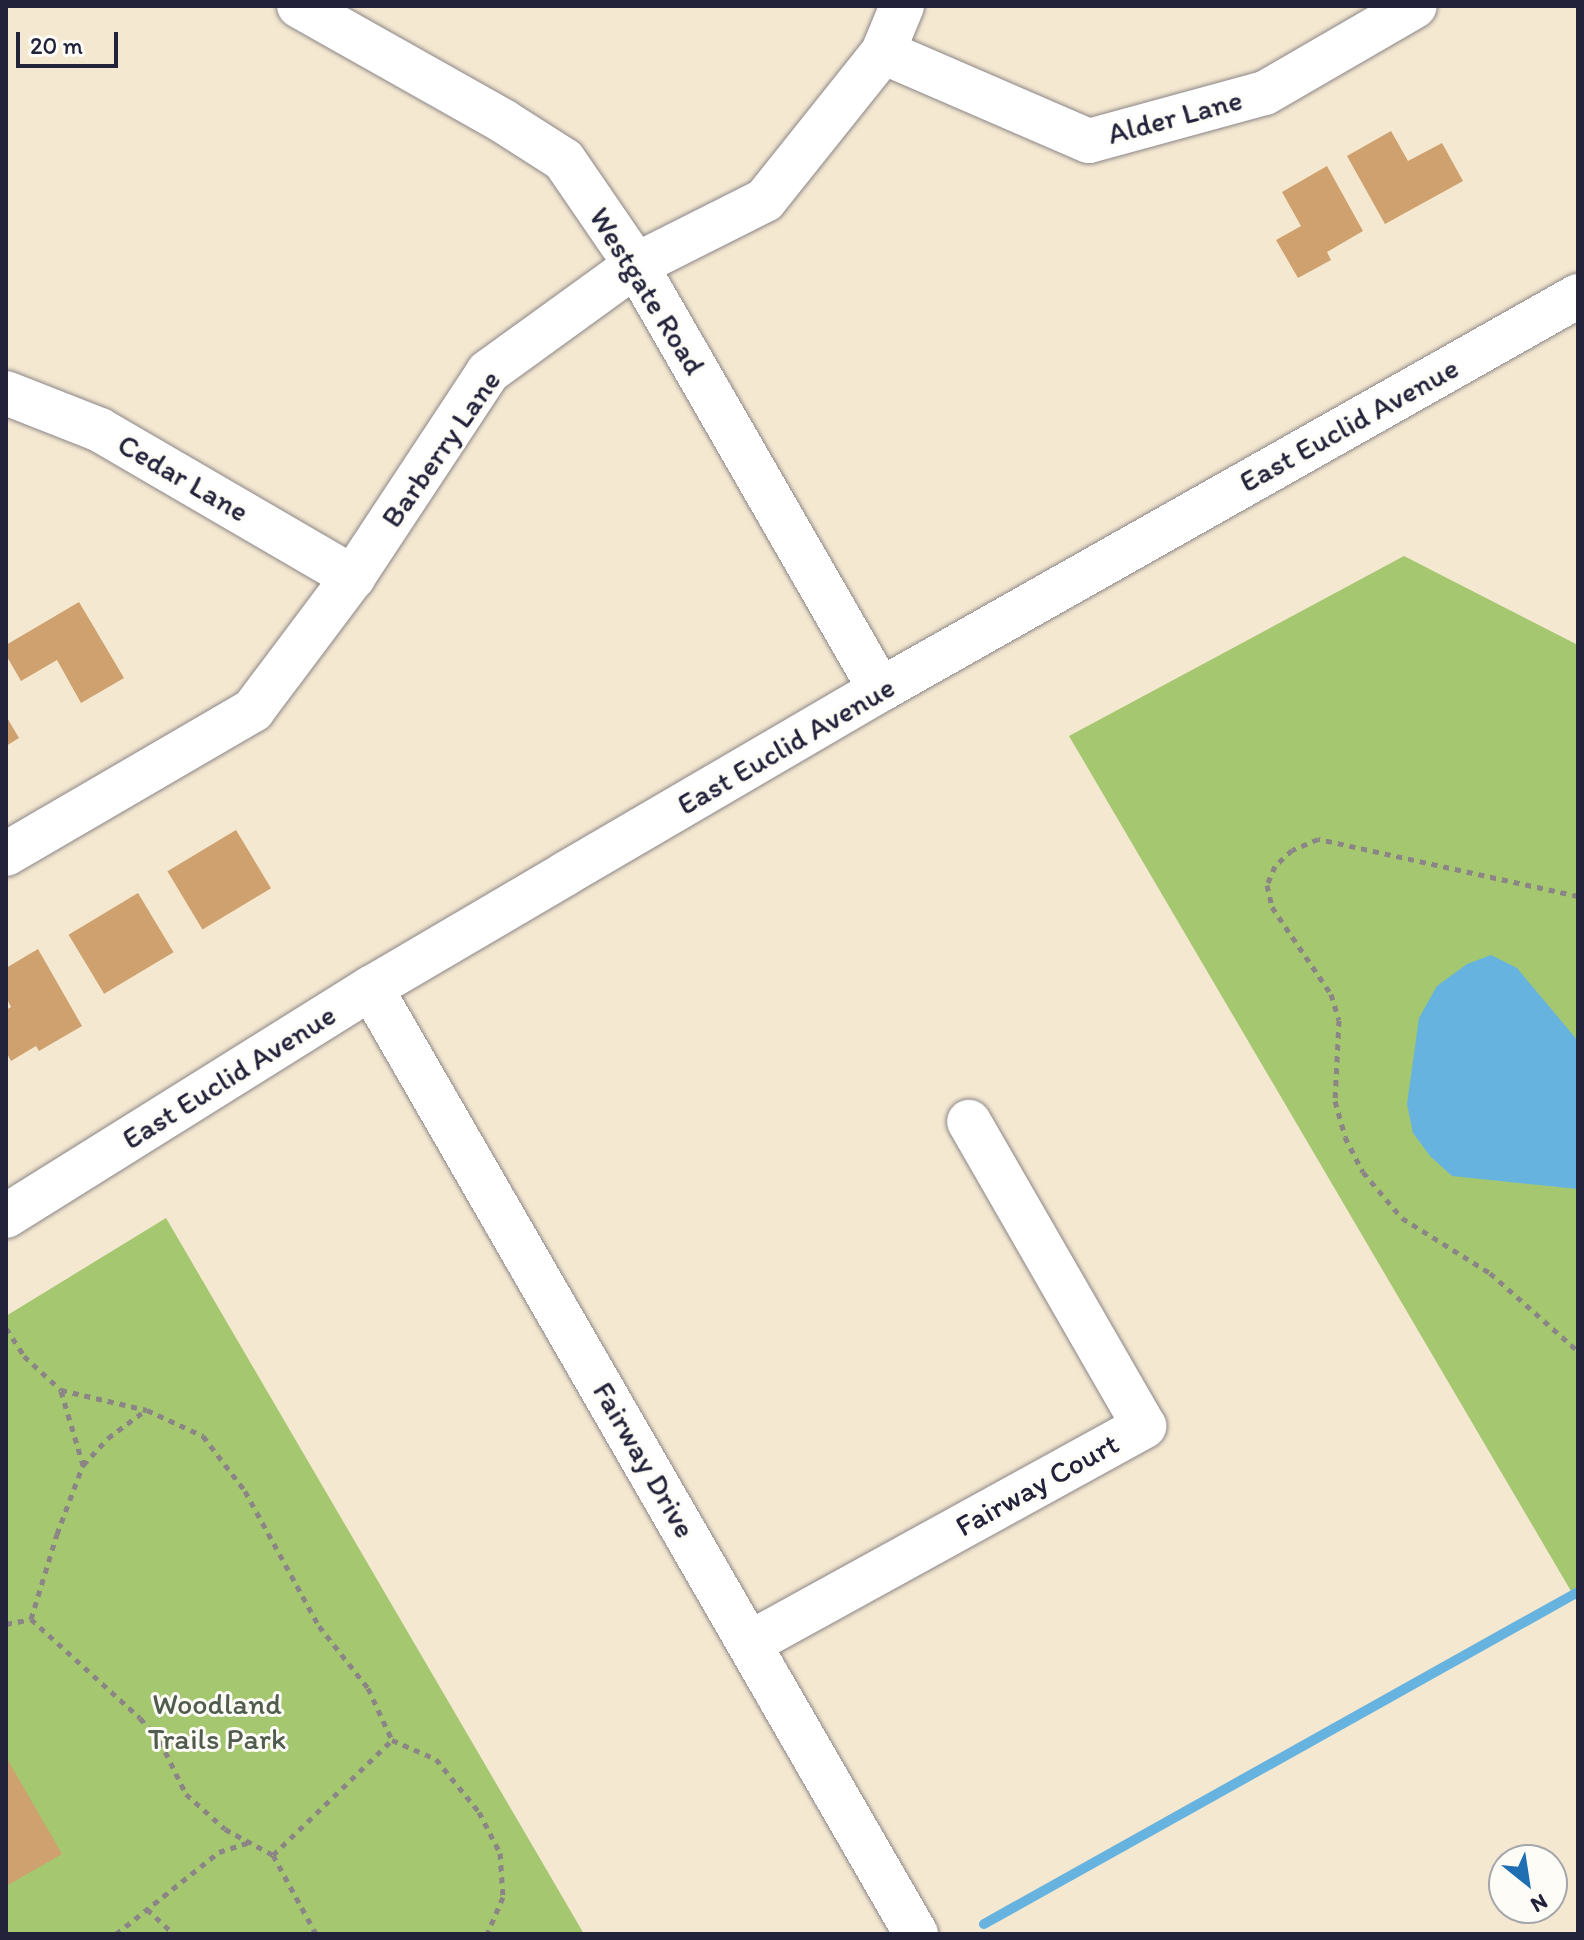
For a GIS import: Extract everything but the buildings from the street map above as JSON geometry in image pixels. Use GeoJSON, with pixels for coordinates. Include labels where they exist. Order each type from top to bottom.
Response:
{"type":"FeatureCollection","features":[{"type":"Feature","properties":{"kind":"street","name":"Westgate Road"},"geometry":{"type":"LineString","coordinates":[[299,6],[503,121],[564,160],[636,265],[880,690]]}},
{"type":"Feature","properties":{"kind":"street","name":"Barberry Lane"},"geometry":{"type":"LineString","coordinates":[[6,854],[253,710],[353,577],[488,372],[636,265],[765,200],[883,52],[902,6]]}},
{"type":"Feature","properties":{"kind":"street","name":"Alder Lane"},"geometry":{"type":"LineString","coordinates":[[883,52],[1089,141],[1265,93],[1415,6]]}},
{"type":"Feature","properties":{"kind":"street","name":"East Euclid Avenue"},"geometry":{"type":"LineString","coordinates":[[6,1216],[371,988],[880,690],[1578,296]]}},
{"type":"Feature","properties":{"kind":"street","name":"Cedar Lane"},"geometry":{"type":"LineString","coordinates":[[6,393],[100,430],[353,577]]}},
{"type":"Feature","properties":{"kind":"street","name":"Fairway Drive"},"geometry":{"type":"LineString","coordinates":[[371,988],[916,1934]]}},
{"type":"Feature","properties":{"kind":"street","name":"Fairway Court"},"geometry":{"type":"LineString","coordinates":[[750,1643],[1144,1426],[969,1122]]}},
{"type":"Feature","properties":{"kind":"path"},"geometry":{"type":"LineString","coordinates":[[1578,896],[1318,839],[1292,850],[1275,866],[1267,885],[1272,907],[1331,994],[1339,1020],[1335,1101],[1345,1137],[1363,1172],[1402,1218],[1490,1273],[1578,1351]]}},
{"type":"Feature","properties":{"kind":"path"},"geometry":{"type":"LineString","coordinates":[[6,1328],[24,1356],[61,1390],[147,1410],[203,1436],[245,1491],[319,1626],[368,1688],[392,1740],[436,1759],[479,1812],[500,1853],[503,1897],[487,1934]]}},
{"type":"Feature","properties":{"kind":"path"},"geometry":{"type":"LineString","coordinates":[[61,1390],[83,1465]]}},
{"type":"Feature","properties":{"kind":"path"},"geometry":{"type":"LineString","coordinates":[[31,1619],[57,1534],[83,1465],[108,1438],[147,1410]]}},
{"type":"Feature","properties":{"kind":"path"},"geometry":{"type":"LineString","coordinates":[[6,1624],[31,1619]]}},
{"type":"Feature","properties":{"kind":"path"},"geometry":{"type":"LineString","coordinates":[[31,1619],[140,1718],[160,1741],[186,1794],[225,1829],[273,1855],[316,1934]]}},
{"type":"Feature","properties":{"kind":"path"},"geometry":{"type":"LineString","coordinates":[[273,1855],[392,1740]]}},
{"type":"Feature","properties":{"kind":"path"},"geometry":{"type":"LineString","coordinates":[[116,1934],[219,1852],[250,1841]]}},
{"type":"Feature","properties":{"kind":"path"},"geometry":{"type":"LineString","coordinates":[[147,1909],[174,1934]]}},
{"type":"Feature","properties":{"kind":"green space"},"geometry":{"type":"Polygon","coordinates":[[[1404,556],[1578,645],[1578,1603],[1069,736],[1404,556]]]}},
{"type":"Feature","properties":{"kind":"green space","name":"Woodland Trails Park"},"geometry":{"type":"Polygon","coordinates":[[[166,1218],[584,1934],[6,1934],[6,1316],[166,1218]]]}},
{"type":"Feature","properties":{"kind":"water"},"geometry":{"type":"Polygon","coordinates":[[[1491,955],[1517,968],[1578,1041],[1578,1189],[1452,1176],[1430,1156],[1413,1133],[1407,1104],[1419,1018],[1437,986],[1467,964],[1491,955]]]}},
{"type":"Feature","properties":{"kind":"waterway"},"geometry":{"type":"LineString","coordinates":[[984,1924],[1578,1592]]}}]}
